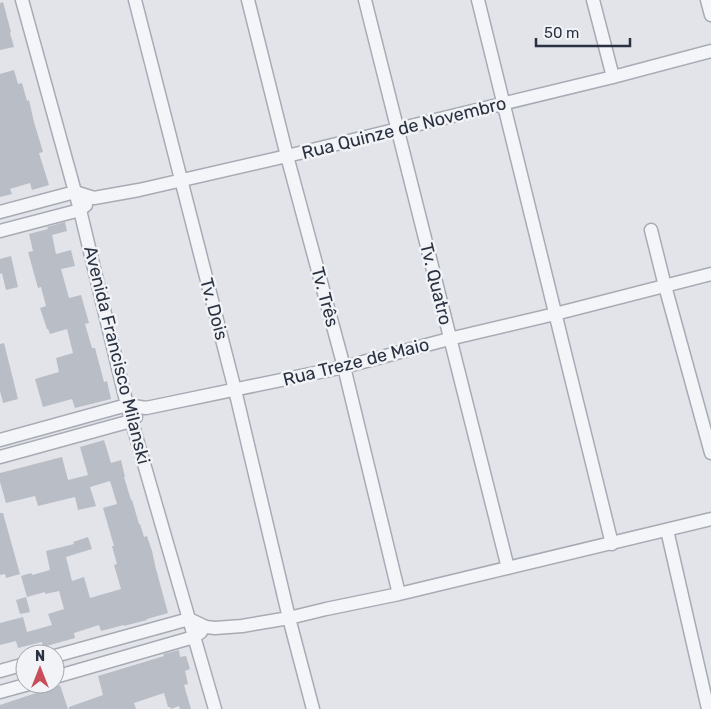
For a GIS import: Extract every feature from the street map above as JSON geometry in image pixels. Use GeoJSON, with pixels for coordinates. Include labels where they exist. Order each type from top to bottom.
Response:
{"type":"FeatureCollection","features":[{"type":"Feature","properties":{"kind":"street","name":"Avenida Francisco Milanski"},"geometry":{"type":"LineString","coordinates":[[22,0],[80,210],[131,420],[215,709]]}},
{"type":"Feature","properties":{"kind":"street","name":"Tv. Dois"},"geometry":{"type":"LineString","coordinates":[[135,0],[235,390],[289,618],[313,709]]}},
{"type":"Feature","properties":{"kind":"street","name":"Tv. Três"},"geometry":{"type":"LineString","coordinates":[[248,0],[287,156],[344,367],[399,594]]}},
{"type":"Feature","properties":{"kind":"street","name":"Tv. Quatro"},"geometry":{"type":"LineString","coordinates":[[365,0],[508,568]]}},
{"type":"Feature","properties":{"kind":"street"},"geometry":{"type":"LineString","coordinates":[[478,0],[612,544]]}},
{"type":"Feature","properties":{"kind":"street"},"geometry":{"type":"LineString","coordinates":[[593,0],[613,78]]}},
{"type":"Feature","properties":{"kind":"street"},"geometry":{"type":"LineString","coordinates":[[707,0],[711,15]]}},
{"type":"Feature","properties":{"kind":"street","name":"Rua Quinze de Novembro"},"geometry":{"type":"LineString","coordinates":[[75,192],[94,198],[180,181],[613,78],[711,51]]}},
{"type":"Feature","properties":{"kind":"street"},"geometry":{"type":"LineString","coordinates":[[0,212],[75,192]]}},
{"type":"Feature","properties":{"kind":"street"},"geometry":{"type":"LineString","coordinates":[[0,231],[80,210],[94,198]]}},
{"type":"Feature","properties":{"kind":"street"},"geometry":{"type":"LineString","coordinates":[[651,230],[711,453]]}},
{"type":"Feature","properties":{"kind":"street","name":"Rua Treze de Maio"},"geometry":{"type":"LineString","coordinates":[[0,440],[127,405],[146,408],[344,367],[711,274]]}},
{"type":"Feature","properties":{"kind":"street","name":"Rua Treze de Maio"},"geometry":{"type":"LineString","coordinates":[[0,458],[131,420],[146,408]]}},
{"type":"Feature","properties":{"kind":"street"},"geometry":{"type":"LineString","coordinates":[[65,653],[189,619],[206,627],[227,627],[289,618],[399,594],[711,519]]}},
{"type":"Feature","properties":{"kind":"street"},"geometry":{"type":"LineString","coordinates":[[667,530],[708,709]]}},
{"type":"Feature","properties":{"kind":"street"},"geometry":{"type":"LineString","coordinates":[[65,674],[194,637],[206,627]]}},
{"type":"Feature","properties":{"kind":"street"},"geometry":{"type":"LineString","coordinates":[[0,671],[15,667]]}},
{"type":"Feature","properties":{"kind":"street"},"geometry":{"type":"LineString","coordinates":[[0,692],[15,688]]}},
{"type":"Feature","properties":{"kind":"building"},"geometry":{"type":"Polygon","coordinates":[[[3,2],[14,47],[0,50],[0,3],[3,2]]]}},
{"type":"Feature","properties":{"kind":"building"},"geometry":{"type":"Polygon","coordinates":[[[14,70],[18,84],[22,83],[27,101],[29,100],[43,152],[39,153],[49,185],[32,190],[30,183],[10,189],[12,194],[0,197],[0,74],[14,70]]]}},
{"type":"Feature","properties":{"kind":"building"},"geometry":{"type":"Polygon","coordinates":[[[65,222],[67,231],[52,235],[56,254],[71,250],[75,266],[61,269],[69,298],[81,295],[89,323],[85,324],[92,348],[95,348],[104,382],[107,381],[111,399],[75,408],[72,399],[43,407],[35,379],[59,372],[56,358],[73,353],[67,329],[50,334],[47,329],[40,308],[46,306],[41,287],[38,288],[28,252],[33,251],[29,234],[65,222]]]}},
{"type":"Feature","properties":{"kind":"building"},"geometry":{"type":"Polygon","coordinates":[[[11,256],[18,287],[6,290],[2,273],[0,274],[0,259],[11,256]]]}},
{"type":"Feature","properties":{"kind":"building"},"geometry":{"type":"Polygon","coordinates":[[[4,343],[18,399],[3,403],[0,391],[0,344],[4,343]]]}},
{"type":"Feature","properties":{"kind":"building"},"geometry":{"type":"Polygon","coordinates":[[[104,440],[111,463],[121,460],[124,477],[139,524],[144,537],[147,536],[152,551],[168,613],[101,631],[99,625],[74,633],[75,638],[54,644],[42,644],[42,642],[17,644],[16,641],[0,645],[0,623],[23,617],[27,632],[52,625],[48,614],[64,609],[59,591],[45,594],[45,592],[27,597],[21,576],[50,570],[46,551],[74,544],[73,542],[88,537],[92,549],[66,557],[72,581],[84,577],[90,598],[121,589],[114,565],[117,564],[112,546],[114,546],[103,508],[117,504],[110,481],[90,487],[96,506],[78,510],[75,497],[38,506],[35,496],[6,503],[0,482],[0,473],[62,457],[68,480],[88,475],[80,447],[104,440]]]}},
{"type":"Feature","properties":{"kind":"building"},"geometry":{"type":"Polygon","coordinates":[[[0,513],[3,513],[20,574],[6,578],[5,574],[0,575],[0,513]]]}},
{"type":"Feature","properties":{"kind":"building"},"geometry":{"type":"Polygon","coordinates":[[[26,597],[30,612],[20,614],[16,600],[26,597]]]}},
{"type":"Feature","properties":{"kind":"building"},"geometry":{"type":"Polygon","coordinates":[[[179,650],[180,657],[186,656],[190,669],[185,671],[188,684],[184,685],[191,709],[180,709],[179,706],[171,709],[168,707],[164,693],[134,703],[136,709],[69,709],[69,707],[103,695],[98,676],[179,650]]]}},
{"type":"Feature","properties":{"kind":"building"},"geometry":{"type":"Polygon","coordinates":[[[33,694],[63,694],[68,709],[0,709],[0,705],[33,694]]]}}]}
